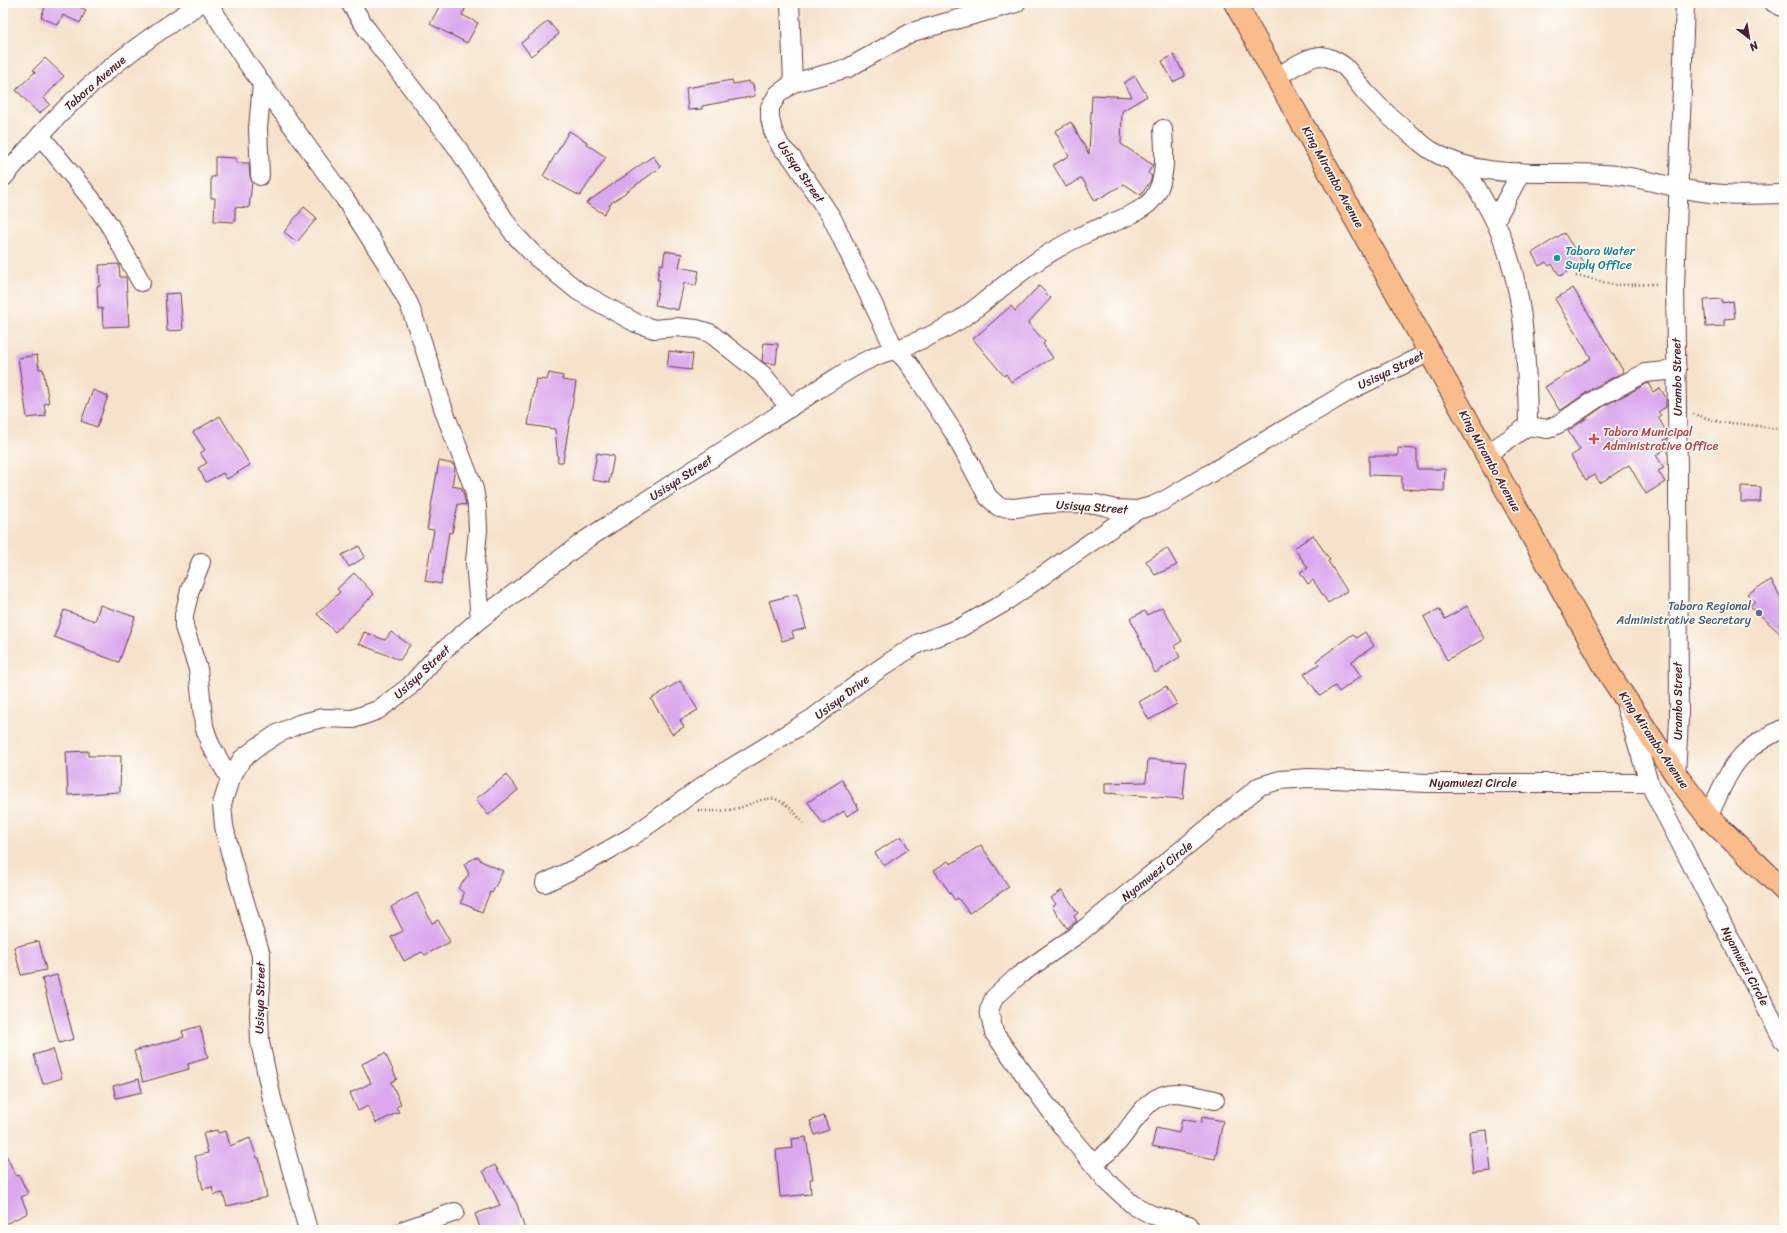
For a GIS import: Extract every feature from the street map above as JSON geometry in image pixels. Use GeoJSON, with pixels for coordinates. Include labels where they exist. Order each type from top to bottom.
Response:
{"type":"FeatureCollection","features":[{"type":"Feature","properties":{"kind":"main road","name":"King Mirambo Avenue"},"geometry":{"type":"LineString","coordinates":[[1235,3],[1583,629],[1623,696],[1676,775],[1708,817],[1784,890]]}},
{"type":"Feature","properties":{"kind":"street","name":"Tabora Avenue"},"geometry":{"type":"LineString","coordinates":[[3,178],[40,135],[95,80],[131,52],[201,3]]}},
{"type":"Feature","properties":{"kind":"street"},"geometry":{"type":"LineString","coordinates":[[208,3],[262,84],[345,199],[388,266],[409,304],[444,411],[474,489],[477,506],[478,530],[475,562],[480,619]]}},
{"type":"Feature","properties":{"kind":"street"},"geometry":{"type":"LineString","coordinates":[[350,3],[368,31],[456,146],[514,234],[535,256],[578,291],[636,323],[654,329],[676,327],[697,329],[710,333],[763,376],[790,408]]}},
{"type":"Feature","properties":{"kind":"street"},"geometry":{"type":"LineString","coordinates":[[790,3],[793,83]]}},
{"type":"Feature","properties":{"kind":"street","name":"Usisya Street"},"geometry":{"type":"LineString","coordinates":[[1016,3],[917,30],[848,68],[793,83],[778,94],[770,107],[770,118],[773,131],[781,147],[792,158],[832,218],[895,350],[903,357],[954,432],[988,497],[1000,507],[1014,508],[1066,503],[1096,504],[1115,509],[1137,510],[1152,506],[1165,500],[1353,389],[1430,352]]}},
{"type":"Feature","properties":{"kind":"street","name":"Urambo Street"},"geometry":{"type":"LineString","coordinates":[[1676,775],[1679,719],[1678,410],[1675,286],[1685,3]]}},
{"type":"Feature","properties":{"kind":"street"},"geometry":{"type":"LineString","coordinates":[[1774,3],[1784,8]]}},
{"type":"Feature","properties":{"kind":"street"},"geometry":{"type":"LineString","coordinates":[[1277,77],[1301,62],[1320,56],[1333,60],[1345,67],[1366,93],[1392,119],[1431,151],[1454,162],[1496,172],[1616,175],[1646,180],[1678,188],[1723,195],[1784,194]]}},
{"type":"Feature","properties":{"kind":"street"},"geometry":{"type":"LineString","coordinates":[[260,176],[258,128],[262,84]]}},
{"type":"Feature","properties":{"kind":"street"},"geometry":{"type":"LineString","coordinates":[[895,350],[918,342],[960,319],[1034,263],[1054,250],[1133,213],[1147,204],[1156,195],[1161,180],[1164,157],[1163,129]]}},
{"type":"Feature","properties":{"kind":"street"},"geometry":{"type":"LineString","coordinates":[[40,135],[92,200],[110,226],[141,282]]}},
{"type":"Feature","properties":{"kind":"street"},"geometry":{"type":"LineString","coordinates":[[1454,162],[1473,183],[1495,221],[1506,248],[1520,304],[1526,349],[1528,426]]}},
{"type":"Feature","properties":{"kind":"street"},"geometry":{"type":"LineString","coordinates":[[1495,221],[1521,172]]}},
{"type":"Feature","properties":{"kind":"street","name":"Usisya Street"},"geometry":{"type":"LineString","coordinates":[[308,1230],[272,1099],[260,1042],[258,1015],[261,984],[261,955],[235,870],[224,826],[222,804],[230,779],[242,759],[277,734],[299,724],[322,718],[353,719],[378,710],[409,687],[438,656],[480,619],[587,539],[855,367],[877,355],[895,350]]}},
{"type":"Feature","properties":{"kind":"street"},"geometry":{"type":"LineString","coordinates":[[1487,454],[1528,426],[1548,429],[1562,422],[1599,397],[1645,374],[1677,370]]}},
{"type":"Feature","properties":{"kind":"street","name":"Usisya Drive"},"geometry":{"type":"LineString","coordinates":[[545,883],[584,864],[633,836],[730,768],[813,718],[859,683],[906,651],[960,628],[1002,604],[1137,510]]}},
{"type":"Feature","properties":{"kind":"street"},"geometry":{"type":"LineString","coordinates":[[201,562],[190,590],[184,615],[184,627],[198,669],[204,726],[210,744],[230,779]]}},
{"type":"Feature","properties":{"kind":"street","name":"Nyamwezi Circle"},"geometry":{"type":"LineString","coordinates":[[1623,696],[1649,783],[1784,1042]]}},
{"type":"Feature","properties":{"kind":"street"},"geometry":{"type":"LineString","coordinates":[[1708,817],[1730,774],[1747,751],[1784,728]]}},
{"type":"Feature","properties":{"kind":"street","name":"Nyamwezi Circle"},"geometry":{"type":"LineString","coordinates":[[1188,1225],[1152,1215],[1132,1204],[1093,1164],[1059,1123],[994,1033],[989,1010],[994,998],[1018,976],[1078,934],[1260,786],[1280,780],[1309,778],[1428,783],[1649,783]]}},
{"type":"Feature","properties":{"kind":"street"},"geometry":{"type":"LineString","coordinates":[[1093,1164],[1117,1143],[1149,1103],[1162,1095],[1180,1094],[1215,1100]]}},
{"type":"Feature","properties":{"kind":"street"},"geometry":{"type":"LineString","coordinates":[[404,1230],[455,1212]]}},
{"type":"Feature","properties":{"kind":"path"},"geometry":{"type":"LineString","coordinates":[[1576,276],[1614,285],[1654,283],[1675,286]]}},
{"type":"Feature","properties":{"kind":"path"},"geometry":{"type":"LineString","coordinates":[[1678,410],[1720,422],[1756,425],[1784,430]]}},
{"type":"Feature","properties":{"kind":"path"},"geometry":{"type":"LineString","coordinates":[[679,803],[693,809],[722,811],[739,808],[763,800],[777,799],[788,807],[803,823]]}},
{"type":"Feature","properties":{"kind":"building"},"geometry":{"type":"Polygon","coordinates":[[[36,3],[70,3],[86,10],[80,23],[63,15],[58,25],[41,17],[45,7],[36,3]]]}},
{"type":"Feature","properties":{"kind":"building"},"geometry":{"type":"Polygon","coordinates":[[[441,3],[468,3],[462,15],[478,23],[467,43],[430,24],[441,3]]]}},
{"type":"Feature","properties":{"kind":"building"},"geometry":{"type":"Polygon","coordinates":[[[548,21],[559,34],[531,56],[521,43],[548,21]]]}},
{"type":"Feature","properties":{"kind":"building"},"geometry":{"type":"Polygon","coordinates":[[[1174,55],[1185,76],[1173,82],[1162,61],[1174,55]]]}},
{"type":"Feature","properties":{"kind":"building"},"geometry":{"type":"Polygon","coordinates":[[[45,58],[64,76],[44,98],[50,104],[39,114],[16,90],[35,72],[33,70],[45,58]]]}},
{"type":"Feature","properties":{"kind":"building"},"geometry":{"type":"Polygon","coordinates":[[[1135,76],[1147,96],[1122,111],[1121,144],[1153,165],[1148,173],[1152,176],[1151,180],[1141,195],[1124,184],[1095,201],[1082,178],[1066,187],[1053,165],[1069,156],[1055,131],[1071,122],[1089,154],[1092,95],[1132,97],[1124,83],[1135,76]]]}},
{"type":"Feature","properties":{"kind":"building"},"geometry":{"type":"Polygon","coordinates":[[[732,80],[733,84],[749,81],[750,84],[753,84],[755,96],[702,106],[702,109],[688,110],[686,88],[732,80]]]}},
{"type":"Feature","properties":{"kind":"building"},"geometry":{"type":"Polygon","coordinates":[[[569,131],[587,142],[586,144],[606,157],[580,196],[543,176],[569,131]]]}},
{"type":"Feature","properties":{"kind":"building"},"geometry":{"type":"Polygon","coordinates":[[[653,156],[661,167],[611,203],[604,214],[586,203],[653,156]]]}},
{"type":"Feature","properties":{"kind":"building"},"geometry":{"type":"Polygon","coordinates":[[[215,157],[236,158],[236,163],[249,163],[252,182],[249,208],[235,207],[235,222],[214,221],[215,198],[211,198],[211,177],[215,177],[215,157]]]}},
{"type":"Feature","properties":{"kind":"building"},"geometry":{"type":"Polygon","coordinates":[[[304,207],[317,218],[297,242],[284,232],[304,207]]]}},
{"type":"Feature","properties":{"kind":"building","name":"Tabora Water Suply Office"},"geometry":{"type":"Polygon","coordinates":[[[1564,233],[1583,262],[1560,276],[1552,264],[1549,266],[1546,262],[1539,266],[1532,253],[1564,233]]]}},
{"type":"Feature","properties":{"kind":"building"},"geometry":{"type":"Polygon","coordinates":[[[665,251],[682,254],[679,267],[699,271],[696,286],[684,283],[678,310],[655,305],[660,280],[657,280],[660,264],[663,265],[665,251]]]}},
{"type":"Feature","properties":{"kind":"building"},"geometry":{"type":"Polygon","coordinates":[[[119,264],[120,277],[126,277],[129,326],[103,327],[102,308],[98,309],[97,286],[100,286],[99,265],[119,264]]]}},
{"type":"Feature","properties":{"kind":"building"},"geometry":{"type":"Polygon","coordinates":[[[1039,286],[1051,298],[1028,323],[1045,342],[1043,344],[1053,358],[1011,382],[1006,374],[1004,376],[973,339],[1011,306],[1015,311],[1039,286]]]}},
{"type":"Feature","properties":{"kind":"building"},"geometry":{"type":"Polygon","coordinates":[[[1573,288],[1624,372],[1593,388],[1560,411],[1545,387],[1591,358],[1555,299],[1573,288]]]}},
{"type":"Feature","properties":{"kind":"building"},"geometry":{"type":"Polygon","coordinates":[[[180,293],[183,330],[167,331],[165,294],[180,293]]]}},
{"type":"Feature","properties":{"kind":"building"},"geometry":{"type":"Polygon","coordinates":[[[1722,299],[1722,303],[1733,301],[1735,318],[1724,319],[1724,326],[1706,327],[1704,300],[1722,299]]]}},
{"type":"Feature","properties":{"kind":"building"},"geometry":{"type":"Polygon","coordinates":[[[764,343],[778,344],[776,364],[765,363],[762,361],[764,343]]]}},
{"type":"Feature","properties":{"kind":"building"},"geometry":{"type":"Polygon","coordinates":[[[669,351],[693,354],[691,370],[667,367],[669,351]]]}},
{"type":"Feature","properties":{"kind":"building"},"geometry":{"type":"Polygon","coordinates":[[[37,355],[39,369],[43,369],[49,403],[44,404],[46,416],[27,418],[18,358],[37,355]]]}},
{"type":"Feature","properties":{"kind":"building"},"geometry":{"type":"Polygon","coordinates":[[[549,373],[563,376],[562,380],[576,382],[563,462],[558,462],[555,429],[528,425],[536,379],[547,380],[549,373]]]}},
{"type":"Feature","properties":{"kind":"building"},"geometry":{"type":"Polygon","coordinates":[[[1648,383],[1653,392],[1660,388],[1666,398],[1666,407],[1658,412],[1661,415],[1658,417],[1667,433],[1667,439],[1664,440],[1667,448],[1656,455],[1664,468],[1658,471],[1665,482],[1646,494],[1629,465],[1600,483],[1595,475],[1586,480],[1571,456],[1580,450],[1568,431],[1604,406],[1648,383]]]}},
{"type":"Feature","properties":{"kind":"building"},"geometry":{"type":"Polygon","coordinates":[[[93,390],[108,396],[97,427],[81,421],[93,390]]]}},
{"type":"Feature","properties":{"kind":"building"},"geometry":{"type":"Polygon","coordinates":[[[220,416],[250,465],[227,479],[223,473],[206,482],[198,468],[207,463],[200,453],[205,450],[193,432],[220,416]]]}},
{"type":"Feature","properties":{"kind":"building"},"geometry":{"type":"Polygon","coordinates":[[[1398,448],[1417,449],[1417,469],[1445,469],[1444,491],[1402,489],[1402,476],[1369,475],[1369,456],[1398,456],[1398,448]]]}},
{"type":"Feature","properties":{"kind":"building"},"geometry":{"type":"Polygon","coordinates":[[[597,453],[614,456],[609,483],[592,480],[597,453]]]}},
{"type":"Feature","properties":{"kind":"building"},"geometry":{"type":"Polygon","coordinates":[[[439,461],[453,464],[455,468],[452,486],[462,488],[466,505],[458,504],[452,533],[449,532],[441,584],[425,581],[434,530],[427,529],[439,461]]]}},
{"type":"Feature","properties":{"kind":"building"},"geometry":{"type":"Polygon","coordinates":[[[1741,486],[1761,487],[1760,502],[1741,502],[1741,486]]]}},
{"type":"Feature","properties":{"kind":"building"},"geometry":{"type":"Polygon","coordinates":[[[1313,535],[1330,560],[1328,561],[1347,591],[1328,603],[1313,580],[1308,584],[1300,572],[1308,568],[1294,548],[1313,535]]]}},
{"type":"Feature","properties":{"kind":"building"},"geometry":{"type":"Polygon","coordinates":[[[359,546],[365,557],[349,567],[342,555],[359,546]]]}},
{"type":"Feature","properties":{"kind":"building"},"geometry":{"type":"Polygon","coordinates":[[[1167,548],[1177,565],[1155,575],[1146,561],[1167,548]]]}},
{"type":"Feature","properties":{"kind":"building"},"geometry":{"type":"Polygon","coordinates":[[[354,573],[374,594],[335,632],[317,614],[340,592],[337,589],[354,573]]]}},
{"type":"Feature","properties":{"kind":"building"},"geometry":{"type":"Polygon","coordinates":[[[1771,580],[1784,603],[1784,637],[1750,606],[1755,601],[1747,594],[1771,580]]]}},
{"type":"Feature","properties":{"kind":"building"},"geometry":{"type":"Polygon","coordinates":[[[797,594],[806,628],[792,632],[794,638],[782,641],[769,601],[797,594]]]}},
{"type":"Feature","properties":{"kind":"building"},"geometry":{"type":"Polygon","coordinates":[[[100,605],[135,617],[119,662],[54,637],[64,610],[95,621],[100,605]]]}},
{"type":"Feature","properties":{"kind":"building"},"geometry":{"type":"Polygon","coordinates":[[[1467,606],[1484,639],[1447,660],[1424,617],[1439,609],[1445,619],[1467,606]]]}},
{"type":"Feature","properties":{"kind":"building"},"geometry":{"type":"Polygon","coordinates":[[[1162,607],[1182,641],[1174,646],[1180,657],[1155,673],[1130,618],[1145,611],[1147,615],[1162,607]]]}},
{"type":"Feature","properties":{"kind":"building"},"geometry":{"type":"Polygon","coordinates":[[[364,632],[385,640],[391,632],[410,645],[400,660],[359,644],[364,632]]]}},
{"type":"Feature","properties":{"kind":"building"},"geometry":{"type":"Polygon","coordinates":[[[1365,632],[1374,646],[1351,662],[1361,676],[1339,692],[1335,686],[1320,696],[1304,674],[1319,664],[1316,661],[1353,634],[1356,638],[1365,632]]]}},
{"type":"Feature","properties":{"kind":"building"},"geometry":{"type":"Polygon","coordinates":[[[680,681],[698,710],[680,720],[684,727],[672,734],[651,699],[680,681]]]}},
{"type":"Feature","properties":{"kind":"building"},"geometry":{"type":"Polygon","coordinates":[[[1166,686],[1177,704],[1149,720],[1139,702],[1166,686]]]}},
{"type":"Feature","properties":{"kind":"building"},"geometry":{"type":"Polygon","coordinates":[[[88,751],[88,756],[121,756],[120,792],[68,795],[66,752],[88,751]]]}},
{"type":"Feature","properties":{"kind":"building"},"geometry":{"type":"Polygon","coordinates":[[[1148,759],[1186,762],[1183,799],[1105,793],[1105,783],[1146,782],[1148,759]]]}},
{"type":"Feature","properties":{"kind":"building"},"geometry":{"type":"Polygon","coordinates":[[[506,775],[518,790],[488,815],[476,799],[506,775]]]}},
{"type":"Feature","properties":{"kind":"building"},"geometry":{"type":"Polygon","coordinates":[[[842,780],[859,809],[847,816],[844,811],[823,824],[808,802],[842,780]]]}},
{"type":"Feature","properties":{"kind":"building"},"geometry":{"type":"Polygon","coordinates":[[[901,836],[909,849],[884,866],[875,853],[901,836]]]}},
{"type":"Feature","properties":{"kind":"building"},"geometry":{"type":"Polygon","coordinates":[[[981,845],[1009,887],[969,913],[958,898],[955,900],[934,870],[948,861],[951,864],[981,845]]]}},
{"type":"Feature","properties":{"kind":"building"},"geometry":{"type":"Polygon","coordinates":[[[478,856],[481,861],[503,871],[492,893],[490,892],[482,912],[461,903],[464,893],[458,888],[469,874],[464,864],[478,856]]]}},
{"type":"Feature","properties":{"kind":"building"},"geometry":{"type":"Polygon","coordinates":[[[1062,890],[1078,913],[1074,916],[1077,921],[1067,928],[1052,907],[1056,904],[1051,898],[1062,890]]]}},
{"type":"Feature","properties":{"kind":"building"},"geometry":{"type":"Polygon","coordinates":[[[417,893],[432,923],[438,920],[450,942],[425,955],[422,952],[404,961],[391,937],[403,931],[391,907],[417,893]]]}},
{"type":"Feature","properties":{"kind":"building"},"geometry":{"type":"Polygon","coordinates":[[[39,941],[46,970],[21,975],[14,947],[39,941]]]}},
{"type":"Feature","properties":{"kind":"building"},"geometry":{"type":"Polygon","coordinates":[[[57,975],[74,1039],[59,1043],[42,979],[57,975]]]}},
{"type":"Feature","properties":{"kind":"building"},"geometry":{"type":"Polygon","coordinates":[[[200,1026],[208,1058],[188,1064],[189,1069],[143,1082],[134,1051],[184,1037],[182,1031],[200,1026]]]}},
{"type":"Feature","properties":{"kind":"building"},"geometry":{"type":"Polygon","coordinates":[[[53,1049],[62,1078],[43,1084],[34,1055],[53,1049]]]}},
{"type":"Feature","properties":{"kind":"building"},"geometry":{"type":"Polygon","coordinates":[[[385,1053],[397,1079],[391,1082],[401,1104],[396,1107],[399,1112],[376,1123],[368,1106],[358,1111],[350,1093],[371,1083],[362,1064],[385,1053]]]}},
{"type":"Feature","properties":{"kind":"building"},"geometry":{"type":"Polygon","coordinates":[[[139,1079],[142,1092],[116,1098],[113,1086],[139,1079]]]}},
{"type":"Feature","properties":{"kind":"building"},"geometry":{"type":"Polygon","coordinates":[[[824,1116],[829,1130],[815,1135],[810,1121],[824,1116]]]}},
{"type":"Feature","properties":{"kind":"building"},"geometry":{"type":"Polygon","coordinates":[[[1202,1117],[1223,1121],[1215,1159],[1152,1146],[1156,1128],[1179,1133],[1182,1119],[1201,1123],[1202,1117]]]}},
{"type":"Feature","properties":{"kind":"building"},"geometry":{"type":"Polygon","coordinates":[[[217,1130],[218,1133],[226,1131],[230,1146],[250,1138],[257,1158],[259,1158],[267,1197],[227,1206],[223,1193],[214,1195],[212,1187],[203,1189],[195,1156],[208,1153],[203,1133],[217,1130]]]}},
{"type":"Feature","properties":{"kind":"building"},"geometry":{"type":"Polygon","coordinates":[[[1487,1130],[1491,1171],[1473,1173],[1469,1132],[1487,1130]]]}},
{"type":"Feature","properties":{"kind":"building"},"geometry":{"type":"Polygon","coordinates":[[[806,1137],[813,1179],[810,1179],[811,1194],[780,1197],[776,1150],[793,1148],[792,1139],[806,1137]]]}},
{"type":"Feature","properties":{"kind":"building"},"geometry":{"type":"Polygon","coordinates":[[[3,1149],[16,1176],[19,1175],[28,1194],[21,1197],[28,1213],[3,1225],[3,1149]]]}},
{"type":"Feature","properties":{"kind":"building"},"geometry":{"type":"Polygon","coordinates":[[[495,1165],[517,1204],[525,1230],[481,1230],[475,1214],[500,1205],[483,1171],[495,1165]]]}},
{"type":"Feature","properties":{"kind":"place","name":"Tabora Water Suply Office"},"geometry":{"type":"Point","coordinates":[1557,258]}},
{"type":"Feature","properties":{"kind":"place","name":"Tabora Municipal Administrative Office"},"geometry":{"type":"Point","coordinates":[1594,439]}},
{"type":"Feature","properties":{"kind":"place","name":"Tabora Regional Administrative Secretary"},"geometry":{"type":"Point","coordinates":[1759,613]}}]}
